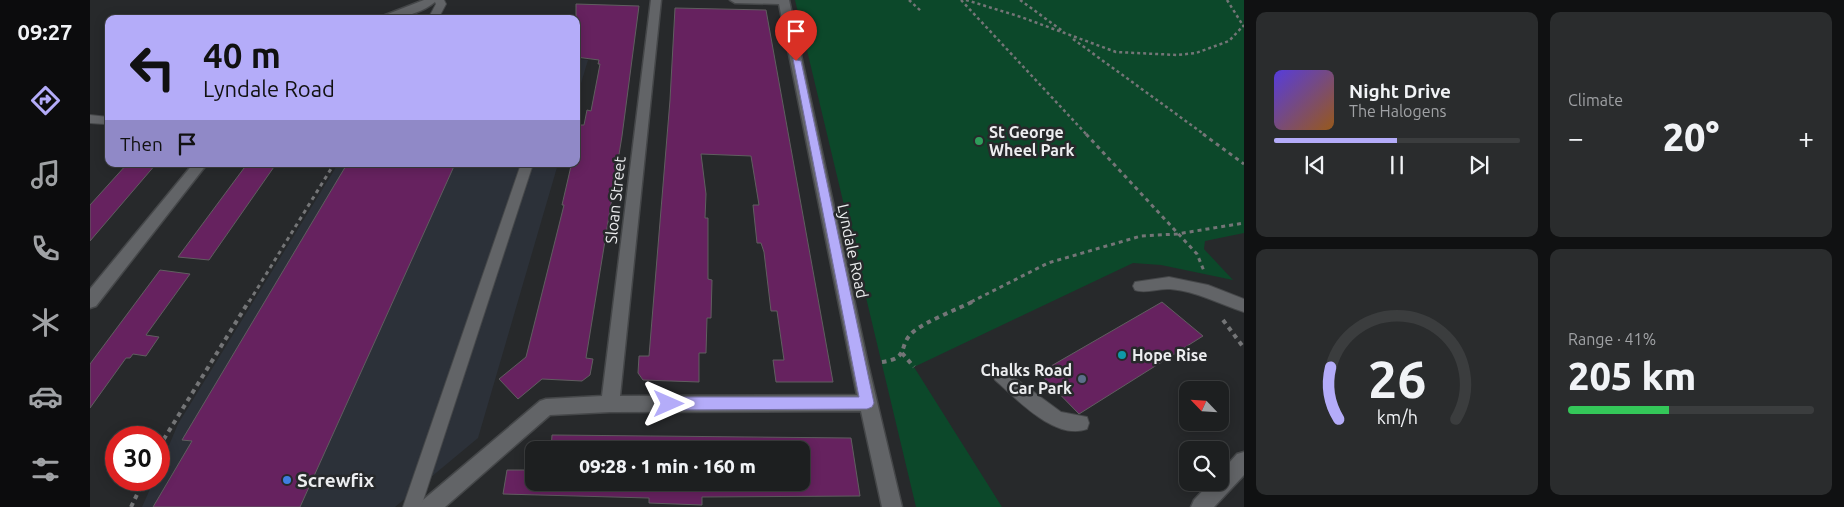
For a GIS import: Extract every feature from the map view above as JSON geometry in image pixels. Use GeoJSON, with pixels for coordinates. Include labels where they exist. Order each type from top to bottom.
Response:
{"type":"FeatureCollection","features":[{"type":"Feature","properties":{"kind":"street"},"geometry":{"type":"LineString","coordinates":[[394,15],[415,9],[432,0]]}},
{"type":"Feature","properties":{"kind":"street","name":"Sloan Street"},"geometry":{"type":"LineString","coordinates":[[610,404],[656,0]]}},
{"type":"Feature","properties":{"kind":"street"},"geometry":{"type":"LineString","coordinates":[[735,0],[784,1]]}},
{"type":"Feature","properties":{"kind":"street","name":"Lyndale Road"},"geometry":{"type":"LineString","coordinates":[[784,1],[867,403],[892,507]]}},
{"type":"Feature","properties":{"kind":"street"},"geometry":{"type":"LineString","coordinates":[[90,301],[198,167]]}},
{"type":"Feature","properties":{"kind":"street"},"geometry":{"type":"LineString","coordinates":[[430,507],[546,407],[610,404],[867,403]]}},
{"type":"Feature","properties":{"kind":"street"},"geometry":{"type":"LineString","coordinates":[[1201,507],[1244,461]]}},
{"type":"Feature","properties":{"kind":"lane"},"geometry":{"type":"LineString","coordinates":[[435,15],[441,4],[439,0]]}},
{"type":"Feature","properties":{"kind":"lane"},"geometry":{"type":"LineString","coordinates":[[90,119],[104,120]]}},
{"type":"Feature","properties":{"kind":"lane"},"geometry":{"type":"LineString","coordinates":[[412,507],[526,167]]}},
{"type":"Feature","properties":{"kind":"lane"},"geometry":{"type":"LineString","coordinates":[[1140,286],[1168,283],[1208,291],[1244,306]]}},
{"type":"Feature","properties":{"kind":"lane"},"geometry":{"type":"LineString","coordinates":[[1001,374],[1058,420],[1081,423]]}},
{"type":"Feature","properties":{"kind":"path"},"geometry":{"type":"LineString","coordinates":[[909,0],[922,12]]}},
{"type":"Feature","properties":{"kind":"path"},"geometry":{"type":"LineString","coordinates":[[961,0],[1178,234]]}},
{"type":"Feature","properties":{"kind":"path"},"geometry":{"type":"LineString","coordinates":[[966,0],[1116,52],[1186,55],[1229,41],[1244,26],[1227,0]]}},
{"type":"Feature","properties":{"kind":"path"},"geometry":{"type":"LineString","coordinates":[[1020,0],[1244,164]]}},
{"type":"Feature","properties":{"kind":"path"},"geometry":{"type":"LineString","coordinates":[[170,429],[332,167]]}},
{"type":"Feature","properties":{"kind":"path"},"geometry":{"type":"LineString","coordinates":[[859,364],[896,361],[902,353],[909,336],[914,331],[1048,264],[1141,236],[1178,234],[1244,223]]}},
{"type":"Feature","properties":{"kind":"path"},"geometry":{"type":"LineString","coordinates":[[902,353],[914,367]]}},
{"type":"Feature","properties":{"kind":"path"},"geometry":{"type":"LineString","coordinates":[[131,507],[139,491]]}},
{"type":"Feature","properties":{"kind":"shaded area"},"geometry":{"type":"Polygon","coordinates":[[[580,59],[588,60],[580,87],[580,59]]]}},
{"type":"Feature","properties":{"kind":"shaded area"},"geometry":{"type":"Polygon","coordinates":[[[336,167],[557,167],[478,438],[395,507],[142,507],[149,491],[170,491],[170,443],[178,424],[336,167]]]}},
{"type":"Feature","properties":{"kind":"green space"},"geometry":{"type":"Polygon","coordinates":[[[795,0],[1244,0],[1244,233],[1205,241],[1204,249],[1233,280],[1161,265],[1133,263],[914,367],[1002,507],[916,507],[795,0]]]}},
{"type":"Feature","properties":{"kind":"building"},"geometry":{"type":"Polygon","coordinates":[[[576,4],[639,6],[622,136],[586,358],[593,359],[590,375],[582,381],[542,379],[518,399],[499,379],[526,357],[564,205],[562,205],[571,167],[580,167],[580,125],[584,125],[587,110],[591,111],[600,64],[598,64],[599,60],[580,58],[580,15],[576,15],[576,4]]]}},
{"type":"Feature","properties":{"kind":"building"},"geometry":{"type":"Polygon","coordinates":[[[675,8],[766,10],[833,382],[776,382],[773,360],[784,360],[777,311],[771,311],[764,252],[761,243],[757,243],[753,205],[759,205],[751,156],[701,154],[706,194],[705,218],[708,218],[708,279],[712,280],[711,318],[707,318],[706,353],[699,353],[699,382],[643,380],[638,373],[639,356],[649,356],[670,100],[675,8]]]}},
{"type":"Feature","properties":{"kind":"building"},"geometry":{"type":"Polygon","coordinates":[[[124,167],[153,167],[90,241],[90,205],[124,167]]]}},
{"type":"Feature","properties":{"kind":"building"},"geometry":{"type":"Polygon","coordinates":[[[245,167],[274,167],[209,260],[178,257],[245,167]]]}},
{"type":"Feature","properties":{"kind":"building"},"geometry":{"type":"Polygon","coordinates":[[[345,167],[454,167],[300,507],[153,507],[162,491],[170,491],[170,478],[192,441],[182,440],[345,167]]]}},
{"type":"Feature","properties":{"kind":"building"},"geometry":{"type":"Polygon","coordinates":[[[160,270],[190,274],[146,335],[159,337],[146,356],[133,354],[130,358],[126,358],[90,408],[90,364],[160,270]]]}},
{"type":"Feature","properties":{"kind":"building","name":"Hope Rise"},"geometry":{"type":"Polygon","coordinates":[[[1162,302],[1203,336],[1079,414],[1039,373],[1162,302]]]}},
{"type":"Feature","properties":{"kind":"building"},"geometry":{"type":"Polygon","coordinates":[[[552,435],[851,438],[860,496],[702,497],[702,505],[649,503],[649,498],[503,494],[507,470],[525,470],[525,491],[810,491],[810,441],[552,441],[552,435]]]}},
{"type":"Feature","properties":{"kind":"place","name":"St George Wheel Park"},"geometry":{"type":"Point","coordinates":[979,141]}},
{"type":"Feature","properties":{"kind":"place","name":"Hope Rise"},"geometry":{"type":"Point","coordinates":[1122,355]}},
{"type":"Feature","properties":{"kind":"place","name":"Chalks Road Car Park"},"geometry":{"type":"Point","coordinates":[1082,379]}},
{"type":"Feature","properties":{"kind":"place","name":"Screwfix"},"geometry":{"type":"Point","coordinates":[287,480]}},
{"type":"Feature","properties":{"kind":"route"},"geometry":{"type":"LineString","coordinates":[[669,404],[867,403],[796,61]]}}]}
